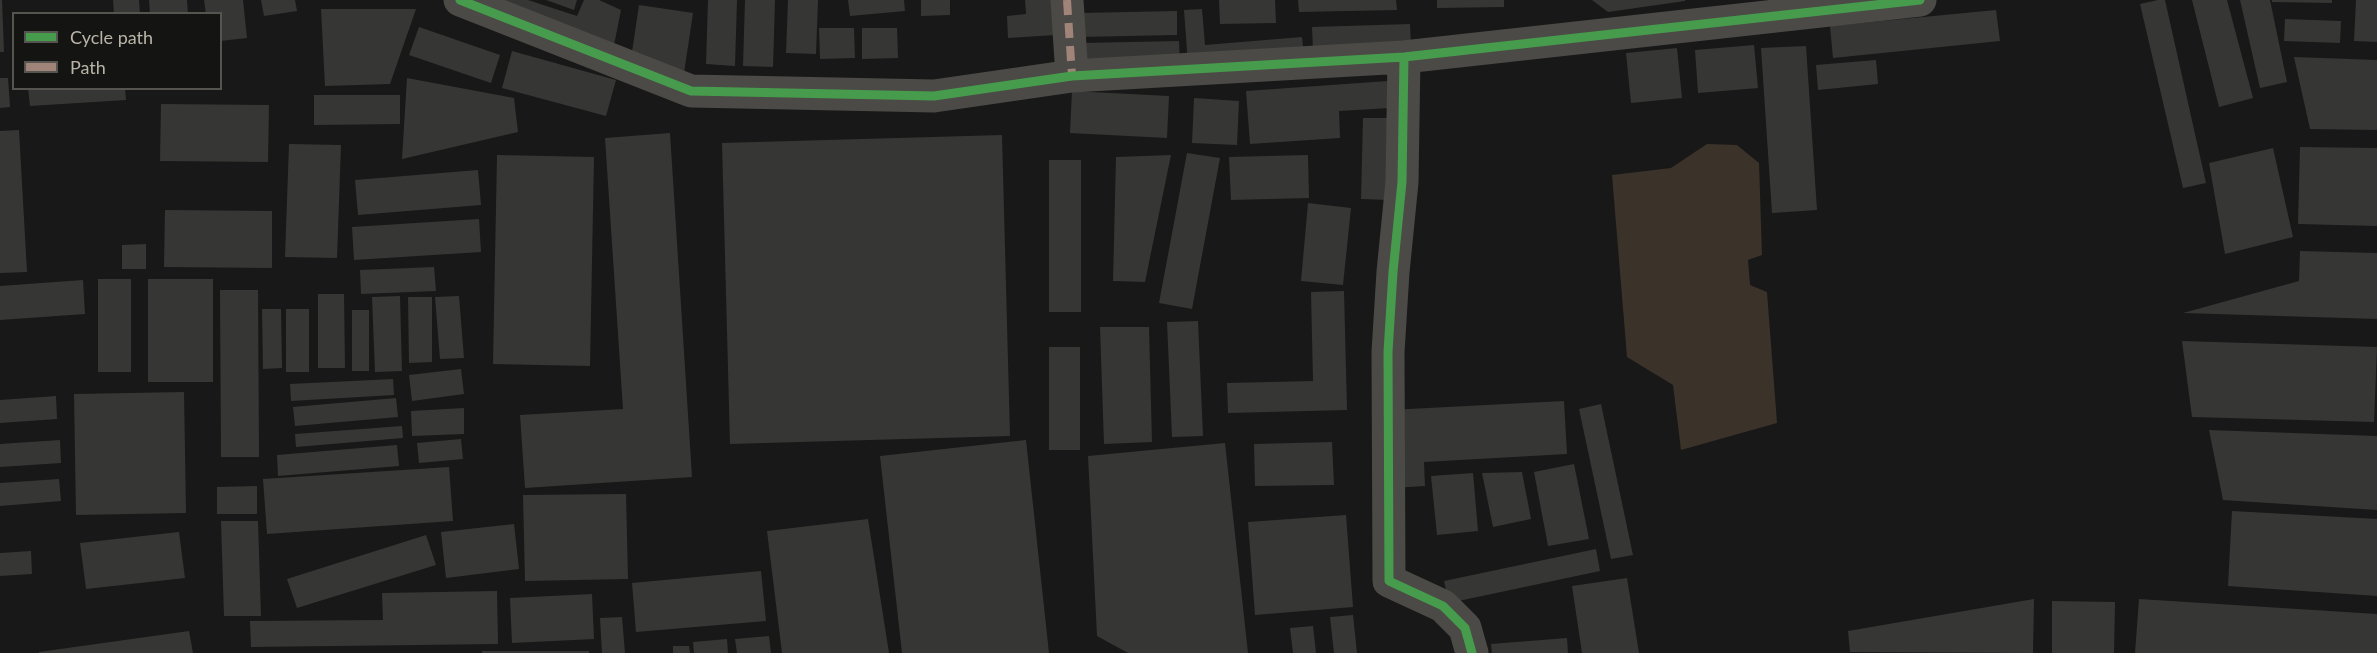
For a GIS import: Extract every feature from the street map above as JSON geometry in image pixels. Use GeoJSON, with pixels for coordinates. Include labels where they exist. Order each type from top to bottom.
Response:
{"type":"FeatureCollection","features":[{"type":"Feature","properties":{"kind":"street"},"geometry":{"type":"LineString","coordinates":[[460,0],[691,91],[934,96],[1072,76],[1404,57],[1920,0]]}},
{"type":"Feature","properties":{"kind":"street"},"geometry":{"type":"LineString","coordinates":[[1067,0],[1072,76]]}},
{"type":"Feature","properties":{"kind":"street"},"geometry":{"type":"LineString","coordinates":[[1404,57],[1402,182],[1388,352],[1389,581],[1443,606],[1465,628],[1472,653]]}},
{"type":"Feature","properties":{"kind":"shaded area"},"geometry":{"type":"Polygon","coordinates":[[[1707,144],[1737,145],[1759,163],[1762,255],[1748,260],[1750,285],[1767,292],[1777,423],[1681,450],[1673,385],[1627,357],[1612,175],[1671,168],[1707,144]]]}},
{"type":"Feature","properties":{"kind":"building"},"geometry":{"type":"Polygon","coordinates":[[[0,0],[2,0],[4,52],[0,52],[0,0]]]}},
{"type":"Feature","properties":{"kind":"building"},"geometry":{"type":"Polygon","coordinates":[[[113,0],[139,0],[140,12],[114,12],[113,0]]]}},
{"type":"Feature","properties":{"kind":"building"},"geometry":{"type":"Polygon","coordinates":[[[149,0],[187,0],[188,12],[150,12],[149,0]]]}},
{"type":"Feature","properties":{"kind":"building"},"geometry":{"type":"Polygon","coordinates":[[[204,0],[243,0],[247,38],[222,41],[222,12],[206,12],[204,0]]]}},
{"type":"Feature","properties":{"kind":"building"},"geometry":{"type":"Polygon","coordinates":[[[261,0],[295,0],[297,11],[264,16],[261,0]]]}},
{"type":"Feature","properties":{"kind":"building"},"geometry":{"type":"Polygon","coordinates":[[[475,0],[528,0],[577,16],[584,0],[599,0],[621,10],[612,55],[475,0]]]}},
{"type":"Feature","properties":{"kind":"building"},"geometry":{"type":"Polygon","coordinates":[[[546,0],[577,0],[574,10],[546,0]]]}},
{"type":"Feature","properties":{"kind":"building"},"geometry":{"type":"Polygon","coordinates":[[[708,0],[737,0],[735,66],[706,64],[708,0]]]}},
{"type":"Feature","properties":{"kind":"building"},"geometry":{"type":"Polygon","coordinates":[[[745,0],[775,0],[773,67],[743,66],[745,0]]]}},
{"type":"Feature","properties":{"kind":"building"},"geometry":{"type":"Polygon","coordinates":[[[788,0],[818,0],[816,54],[786,53],[788,0]]]}},
{"type":"Feature","properties":{"kind":"building"},"geometry":{"type":"Polygon","coordinates":[[[848,0],[904,0],[905,11],[850,16],[848,0]]]}},
{"type":"Feature","properties":{"kind":"building"},"geometry":{"type":"Polygon","coordinates":[[[921,0],[950,0],[950,15],[921,16],[921,0]]]}},
{"type":"Feature","properties":{"kind":"building"},"geometry":{"type":"Polygon","coordinates":[[[1025,0],[1054,0],[1056,35],[1008,38],[1007,16],[1026,14],[1025,0]]]}},
{"type":"Feature","properties":{"kind":"building"},"geometry":{"type":"Polygon","coordinates":[[[1219,0],[1275,0],[1276,23],[1220,24],[1219,0]]]}},
{"type":"Feature","properties":{"kind":"building"},"geometry":{"type":"Polygon","coordinates":[[[1298,0],[1396,0],[1397,10],[1299,12],[1298,0]]]}},
{"type":"Feature","properties":{"kind":"building"},"geometry":{"type":"Polygon","coordinates":[[[1437,0],[1504,0],[1504,7],[1437,8],[1437,0]]]}},
{"type":"Feature","properties":{"kind":"building"},"geometry":{"type":"Polygon","coordinates":[[[1592,0],[1685,0],[1685,1],[1608,12],[1592,0]]]}},
{"type":"Feature","properties":{"kind":"building"},"geometry":{"type":"Polygon","coordinates":[[[2165,0],[2206,183],[2183,188],[2140,4],[2165,0]]]}},
{"type":"Feature","properties":{"kind":"building"},"geometry":{"type":"Polygon","coordinates":[[[2192,0],[2227,0],[2253,98],[2219,107],[2192,0]]]}},
{"type":"Feature","properties":{"kind":"building"},"geometry":{"type":"Polygon","coordinates":[[[2240,0],[2270,0],[2287,82],[2260,88],[2240,0]]]}},
{"type":"Feature","properties":{"kind":"building"},"geometry":{"type":"Polygon","coordinates":[[[2272,0],[2332,0],[2332,3],[2272,2],[2272,0]]]}},
{"type":"Feature","properties":{"kind":"building"},"geometry":{"type":"Polygon","coordinates":[[[2356,0],[2377,0],[2377,42],[2354,41],[2356,0]]]}},
{"type":"Feature","properties":{"kind":"building"},"geometry":{"type":"Polygon","coordinates":[[[639,5],[693,13],[684,73],[630,65],[639,5]]]}},
{"type":"Feature","properties":{"kind":"building"},"geometry":{"type":"Polygon","coordinates":[[[321,9],[416,9],[390,84],[325,86],[321,9]]]}},
{"type":"Feature","properties":{"kind":"building"},"geometry":{"type":"Polygon","coordinates":[[[1202,9],[1205,45],[1302,37],[1304,56],[1188,65],[1184,10],[1202,9]]]}},
{"type":"Feature","properties":{"kind":"building"},"geometry":{"type":"Polygon","coordinates":[[[1996,10],[2000,41],[1833,58],[1830,26],[1996,10]]]}},
{"type":"Feature","properties":{"kind":"building"},"geometry":{"type":"Polygon","coordinates":[[[1177,11],[1177,35],[1079,37],[1079,13],[1177,11]]]}},
{"type":"Feature","properties":{"kind":"building"},"geometry":{"type":"Polygon","coordinates":[[[2285,19],[2341,21],[2340,43],[2284,41],[2285,19]]]}},
{"type":"Feature","properties":{"kind":"building"},"geometry":{"type":"Polygon","coordinates":[[[1410,24],[1411,48],[1313,51],[1312,27],[1410,24]]]}},
{"type":"Feature","properties":{"kind":"building"},"geometry":{"type":"Polygon","coordinates":[[[419,27],[500,55],[491,83],[409,55],[419,27]]]}},
{"type":"Feature","properties":{"kind":"building"},"geometry":{"type":"Polygon","coordinates":[[[819,28],[854,28],[855,58],[820,59],[819,28]]]}},
{"type":"Feature","properties":{"kind":"building"},"geometry":{"type":"Polygon","coordinates":[[[862,28],[897,28],[898,58],[862,59],[862,28]]]}},
{"type":"Feature","properties":{"kind":"building"},"geometry":{"type":"Polygon","coordinates":[[[1179,41],[1180,65],[1081,67],[1081,43],[1179,41]]]}},
{"type":"Feature","properties":{"kind":"building"},"geometry":{"type":"Polygon","coordinates":[[[1754,45],[1758,88],[1698,93],[1695,50],[1754,45]]]}},
{"type":"Feature","properties":{"kind":"building"},"geometry":{"type":"Polygon","coordinates":[[[1806,46],[1817,210],[1772,213],[1761,48],[1806,46]]]}},
{"type":"Feature","properties":{"kind":"building"},"geometry":{"type":"Polygon","coordinates":[[[1677,48],[1682,98],[1631,103],[1626,53],[1677,48]]]}},
{"type":"Feature","properties":{"kind":"building"},"geometry":{"type":"Polygon","coordinates":[[[512,51],[616,80],[606,116],[502,88],[512,51]]]}},
{"type":"Feature","properties":{"kind":"building"},"geometry":{"type":"Polygon","coordinates":[[[2294,57],[2377,60],[2377,130],[2310,129],[2294,57]]]}},
{"type":"Feature","properties":{"kind":"building"},"geometry":{"type":"Polygon","coordinates":[[[1876,60],[1878,84],[1818,90],[1816,65],[1876,60]]]}},
{"type":"Feature","properties":{"kind":"building"},"geometry":{"type":"Polygon","coordinates":[[[0,78],[8,78],[10,107],[0,108],[0,78]]]}},
{"type":"Feature","properties":{"kind":"building"},"geometry":{"type":"Polygon","coordinates":[[[407,78],[514,98],[518,132],[402,159],[407,78]]]}},
{"type":"Feature","properties":{"kind":"building"},"geometry":{"type":"Polygon","coordinates":[[[1388,81],[1390,108],[1339,111],[1340,138],[1250,144],[1246,91],[1388,81]]]}},
{"type":"Feature","properties":{"kind":"building"},"geometry":{"type":"Polygon","coordinates":[[[28,90],[125,90],[126,100],[30,106],[28,90]]]}},
{"type":"Feature","properties":{"kind":"building"},"geometry":{"type":"Polygon","coordinates":[[[1072,91],[1169,96],[1167,138],[1070,133],[1072,91]]]}},
{"type":"Feature","properties":{"kind":"building"},"geometry":{"type":"Polygon","coordinates":[[[314,95],[400,95],[400,124],[314,125],[314,95]]]}},
{"type":"Feature","properties":{"kind":"building"},"geometry":{"type":"Polygon","coordinates":[[[1194,98],[1239,101],[1237,145],[1192,143],[1194,98]]]}},
{"type":"Feature","properties":{"kind":"building"},"geometry":{"type":"Polygon","coordinates":[[[161,104],[269,105],[268,162],[160,161],[161,104]]]}},
{"type":"Feature","properties":{"kind":"building"},"geometry":{"type":"Polygon","coordinates":[[[1363,118],[1392,118],[1389,200],[1361,199],[1363,118]]]}},
{"type":"Feature","properties":{"kind":"building"},"geometry":{"type":"Polygon","coordinates":[[[19,130],[27,272],[0,273],[0,131],[19,130]]]}},
{"type":"Feature","properties":{"kind":"building"},"geometry":{"type":"Polygon","coordinates":[[[670,133],[692,477],[525,488],[520,415],[623,409],[605,138],[670,133]]]}},
{"type":"Feature","properties":{"kind":"building"},"geometry":{"type":"Polygon","coordinates":[[[1002,135],[1010,436],[730,444],[722,143],[1002,135]]]}},
{"type":"Feature","properties":{"kind":"building"},"geometry":{"type":"Polygon","coordinates":[[[289,144],[341,145],[337,258],[285,257],[289,144]]]}},
{"type":"Feature","properties":{"kind":"building"},"geometry":{"type":"Polygon","coordinates":[[[2300,147],[2377,148],[2377,226],[2298,224],[2300,147]]]}},
{"type":"Feature","properties":{"kind":"building"},"geometry":{"type":"Polygon","coordinates":[[[2273,148],[2293,237],[2225,254],[2209,163],[2273,148]]]}},
{"type":"Feature","properties":{"kind":"building"},"geometry":{"type":"Polygon","coordinates":[[[1187,153],[1220,158],[1192,309],[1159,303],[1187,153]]]}},
{"type":"Feature","properties":{"kind":"building"},"geometry":{"type":"Polygon","coordinates":[[[497,155],[594,157],[590,366],[493,364],[497,155]]]}},
{"type":"Feature","properties":{"kind":"building"},"geometry":{"type":"Polygon","coordinates":[[[1171,155],[1145,282],[1113,281],[1116,157],[1171,155]]]}},
{"type":"Feature","properties":{"kind":"building"},"geometry":{"type":"Polygon","coordinates":[[[1308,155],[1309,198],[1231,200],[1229,157],[1308,155]]]}},
{"type":"Feature","properties":{"kind":"building"},"geometry":{"type":"Polygon","coordinates":[[[1049,160],[1081,160],[1081,312],[1049,312],[1049,160]]]}},
{"type":"Feature","properties":{"kind":"building"},"geometry":{"type":"Polygon","coordinates":[[[478,170],[481,205],[358,215],[355,180],[478,170]]]}},
{"type":"Feature","properties":{"kind":"building"},"geometry":{"type":"Polygon","coordinates":[[[1308,203],[1351,208],[1343,285],[1301,281],[1308,203]]]}},
{"type":"Feature","properties":{"kind":"building"},"geometry":{"type":"Polygon","coordinates":[[[165,210],[272,211],[272,268],[164,267],[165,210]]]}},
{"type":"Feature","properties":{"kind":"building"},"geometry":{"type":"Polygon","coordinates":[[[479,219],[481,252],[354,260],[352,227],[479,219]]]}},
{"type":"Feature","properties":{"kind":"building"},"geometry":{"type":"Polygon","coordinates":[[[146,244],[146,269],[122,269],[122,245],[146,244]]]}},
{"type":"Feature","properties":{"kind":"building"},"geometry":{"type":"Polygon","coordinates":[[[2300,251],[2377,253],[2377,319],[2183,313],[2299,281],[2300,251]]]}},
{"type":"Feature","properties":{"kind":"building"},"geometry":{"type":"Polygon","coordinates":[[[434,267],[436,291],[361,294],[360,270],[434,267]]]}},
{"type":"Feature","properties":{"kind":"building"},"geometry":{"type":"Polygon","coordinates":[[[98,279],[131,279],[131,372],[98,372],[98,279]]]}},
{"type":"Feature","properties":{"kind":"building"},"geometry":{"type":"Polygon","coordinates":[[[148,279],[213,279],[213,382],[148,382],[148,279]]]}},
{"type":"Feature","properties":{"kind":"building"},"geometry":{"type":"Polygon","coordinates":[[[83,280],[85,314],[0,320],[0,286],[83,280]]]}},
{"type":"Feature","properties":{"kind":"building"},"geometry":{"type":"Polygon","coordinates":[[[220,290],[258,290],[259,457],[221,457],[220,290]]]}},
{"type":"Feature","properties":{"kind":"building"},"geometry":{"type":"Polygon","coordinates":[[[1344,291],[1347,410],[1228,413],[1227,383],[1313,381],[1311,292],[1344,291]]]}},
{"type":"Feature","properties":{"kind":"building"},"geometry":{"type":"Polygon","coordinates":[[[318,294],[344,294],[345,368],[318,368],[318,294]]]}},
{"type":"Feature","properties":{"kind":"building"},"geometry":{"type":"Polygon","coordinates":[[[400,296],[402,371],[375,372],[372,297],[400,296]]]}},
{"type":"Feature","properties":{"kind":"building"},"geometry":{"type":"Polygon","coordinates":[[[459,296],[464,358],[440,359],[435,297],[459,296]]]}},
{"type":"Feature","properties":{"kind":"building"},"geometry":{"type":"Polygon","coordinates":[[[408,297],[432,297],[432,362],[409,363],[408,297]]]}},
{"type":"Feature","properties":{"kind":"building"},"geometry":{"type":"Polygon","coordinates":[[[262,309],[281,309],[282,368],[263,369],[262,309]]]}},
{"type":"Feature","properties":{"kind":"building"},"geometry":{"type":"Polygon","coordinates":[[[286,309],[309,309],[309,372],[286,372],[286,309]]]}},
{"type":"Feature","properties":{"kind":"building"},"geometry":{"type":"Polygon","coordinates":[[[352,310],[369,310],[369,371],[352,371],[352,310]]]}},
{"type":"Feature","properties":{"kind":"building"},"geometry":{"type":"Polygon","coordinates":[[[1198,321],[1203,436],[1172,437],[1167,322],[1198,321]]]}},
{"type":"Feature","properties":{"kind":"building"},"geometry":{"type":"Polygon","coordinates":[[[1100,327],[1149,327],[1152,442],[1104,444],[1100,327]]]}},
{"type":"Feature","properties":{"kind":"building"},"geometry":{"type":"Polygon","coordinates":[[[2182,341],[2377,347],[2374,422],[2192,417],[2182,341]]]}},
{"type":"Feature","properties":{"kind":"building"},"geometry":{"type":"Polygon","coordinates":[[[1049,347],[1080,347],[1080,450],[1049,450],[1049,347]]]}},
{"type":"Feature","properties":{"kind":"building"},"geometry":{"type":"Polygon","coordinates":[[[461,369],[464,394],[412,401],[409,375],[461,369]]]}},
{"type":"Feature","properties":{"kind":"building"},"geometry":{"type":"Polygon","coordinates":[[[393,379],[394,395],[291,401],[290,384],[393,379]]]}},
{"type":"Feature","properties":{"kind":"building"},"geometry":{"type":"Polygon","coordinates":[[[184,392],[186,513],[76,515],[74,394],[184,392]]]}},
{"type":"Feature","properties":{"kind":"building"},"geometry":{"type":"Polygon","coordinates":[[[56,396],[57,419],[0,423],[0,400],[56,396]]]}},
{"type":"Feature","properties":{"kind":"building"},"geometry":{"type":"Polygon","coordinates":[[[396,398],[398,417],[295,426],[293,407],[396,398]]]}},
{"type":"Feature","properties":{"kind":"building"},"geometry":{"type":"Polygon","coordinates":[[[1564,401],[1567,454],[1424,462],[1425,486],[1393,488],[1389,410],[1564,401]]]}},
{"type":"Feature","properties":{"kind":"building"},"geometry":{"type":"Polygon","coordinates":[[[1601,404],[1633,555],[1611,559],[1579,409],[1601,404]]]}},
{"type":"Feature","properties":{"kind":"building"},"geometry":{"type":"Polygon","coordinates":[[[464,408],[464,434],[412,436],[411,411],[464,408]]]}},
{"type":"Feature","properties":{"kind":"building"},"geometry":{"type":"Polygon","coordinates":[[[402,426],[403,438],[296,447],[295,434],[402,426]]]}},
{"type":"Feature","properties":{"kind":"building"},"geometry":{"type":"Polygon","coordinates":[[[2209,430],[2377,436],[2377,510],[2223,500],[2209,430]]]}},
{"type":"Feature","properties":{"kind":"building"},"geometry":{"type":"Polygon","coordinates":[[[461,439],[463,459],[419,463],[417,443],[461,439]]]}},
{"type":"Feature","properties":{"kind":"building"},"geometry":{"type":"Polygon","coordinates":[[[60,440],[61,463],[0,467],[0,444],[60,440]]]}},
{"type":"Feature","properties":{"kind":"building"},"geometry":{"type":"Polygon","coordinates":[[[1026,440],[1049,653],[902,653],[880,456],[1026,440]]]}},
{"type":"Feature","properties":{"kind":"building"},"geometry":{"type":"Polygon","coordinates":[[[1332,442],[1334,485],[1255,486],[1254,444],[1332,442]]]}},
{"type":"Feature","properties":{"kind":"building"},"geometry":{"type":"Polygon","coordinates":[[[1225,443],[1248,653],[1128,653],[1097,636],[1088,456],[1225,443]]]}},
{"type":"Feature","properties":{"kind":"building"},"geometry":{"type":"Polygon","coordinates":[[[397,445],[399,466],[278,476],[277,455],[397,445]]]}},
{"type":"Feature","properties":{"kind":"building"},"geometry":{"type":"Polygon","coordinates":[[[1574,464],[1589,539],[1548,546],[1534,472],[1574,464]]]}},
{"type":"Feature","properties":{"kind":"building"},"geometry":{"type":"Polygon","coordinates":[[[449,467],[453,521],[267,534],[263,479],[449,467]]]}},
{"type":"Feature","properties":{"kind":"building"},"geometry":{"type":"Polygon","coordinates":[[[1522,472],[1531,519],[1493,527],[1482,473],[1522,472]]]}},
{"type":"Feature","properties":{"kind":"building"},"geometry":{"type":"Polygon","coordinates":[[[1473,473],[1478,531],[1437,535],[1431,476],[1473,473]]]}},
{"type":"Feature","properties":{"kind":"building"},"geometry":{"type":"Polygon","coordinates":[[[59,479],[61,501],[0,506],[0,483],[59,479]]]}},
{"type":"Feature","properties":{"kind":"building"},"geometry":{"type":"Polygon","coordinates":[[[257,486],[257,514],[217,514],[217,487],[257,486]]]}},
{"type":"Feature","properties":{"kind":"building"},"geometry":{"type":"Polygon","coordinates":[[[626,494],[628,579],[525,581],[523,495],[626,494]]]}},
{"type":"Feature","properties":{"kind":"building"},"geometry":{"type":"Polygon","coordinates":[[[2232,511],[2377,519],[2377,596],[2228,586],[2232,511]]]}},
{"type":"Feature","properties":{"kind":"building"},"geometry":{"type":"Polygon","coordinates":[[[1346,515],[1353,607],[1255,615],[1248,522],[1346,515]]]}},
{"type":"Feature","properties":{"kind":"building"},"geometry":{"type":"Polygon","coordinates":[[[868,519],[889,653],[782,653],[767,531],[868,519]]]}},
{"type":"Feature","properties":{"kind":"building"},"geometry":{"type":"Polygon","coordinates":[[[221,521],[258,521],[261,616],[224,616],[221,521]]]}},
{"type":"Feature","properties":{"kind":"building"},"geometry":{"type":"Polygon","coordinates":[[[514,524],[519,569],[446,578],[441,532],[514,524]]]}},
{"type":"Feature","properties":{"kind":"building"},"geometry":{"type":"Polygon","coordinates":[[[179,532],[185,578],[86,589],[80,543],[179,532]]]}},
{"type":"Feature","properties":{"kind":"building"},"geometry":{"type":"Polygon","coordinates":[[[426,535],[436,565],[297,608],[287,579],[426,535]]]}},
{"type":"Feature","properties":{"kind":"building"},"geometry":{"type":"Polygon","coordinates":[[[1596,549],[1600,571],[1449,603],[1444,581],[1596,549]]]}},
{"type":"Feature","properties":{"kind":"building"},"geometry":{"type":"Polygon","coordinates":[[[31,551],[32,574],[0,576],[0,553],[31,551]]]}},
{"type":"Feature","properties":{"kind":"building"},"geometry":{"type":"Polygon","coordinates":[[[761,571],[766,621],[636,632],[632,583],[761,571]]]}},
{"type":"Feature","properties":{"kind":"building"},"geometry":{"type":"Polygon","coordinates":[[[1627,578],[1639,653],[1582,653],[1572,586],[1627,578]]]}},
{"type":"Feature","properties":{"kind":"building"},"geometry":{"type":"Polygon","coordinates":[[[497,591],[498,644],[251,647],[250,621],[383,620],[382,593],[497,591]]]}},
{"type":"Feature","properties":{"kind":"building"},"geometry":{"type":"Polygon","coordinates":[[[592,594],[594,639],[512,643],[510,598],[592,594]]]}},
{"type":"Feature","properties":{"kind":"building"},"geometry":{"type":"Polygon","coordinates":[[[2034,599],[2033,653],[1850,652],[1848,631],[2034,599]]]}},
{"type":"Feature","properties":{"kind":"building"},"geometry":{"type":"Polygon","coordinates":[[[2139,599],[2377,614],[2377,653],[2135,653],[2139,599]]]}},
{"type":"Feature","properties":{"kind":"building"},"geometry":{"type":"Polygon","coordinates":[[[2052,601],[2115,602],[2114,653],[2052,653],[2052,601]]]}},
{"type":"Feature","properties":{"kind":"building"},"geometry":{"type":"Polygon","coordinates":[[[1353,615],[1357,653],[1334,653],[1330,617],[1353,615]]]}},
{"type":"Feature","properties":{"kind":"building"},"geometry":{"type":"Polygon","coordinates":[[[622,617],[625,653],[602,653],[600,618],[622,617]]]}},
{"type":"Feature","properties":{"kind":"building"},"geometry":{"type":"Polygon","coordinates":[[[1313,626],[1316,653],[1293,653],[1290,628],[1313,626]]]}},
{"type":"Feature","properties":{"kind":"building"},"geometry":{"type":"Polygon","coordinates":[[[189,631],[193,653],[39,653],[39,652],[189,631]]]}},
{"type":"Feature","properties":{"kind":"building"},"geometry":{"type":"Polygon","coordinates":[[[769,636],[771,653],[737,653],[735,639],[769,636]]]}},
{"type":"Feature","properties":{"kind":"building"},"geometry":{"type":"Polygon","coordinates":[[[1567,638],[1568,653],[1492,653],[1491,644],[1567,638]]]}},
{"type":"Feature","properties":{"kind":"building"},"geometry":{"type":"Polygon","coordinates":[[[727,639],[728,653],[694,653],[693,642],[727,639]]]}},
{"type":"Feature","properties":{"kind":"building"},"geometry":{"type":"Polygon","coordinates":[[[673,646],[689,646],[690,653],[673,653],[673,646]]]}},
{"type":"Feature","properties":{"kind":"building"},"geometry":{"type":"Polygon","coordinates":[[[482,651],[589,651],[589,653],[482,653],[482,651]]]}},
{"type":"Feature","properties":{"kind":"marked path"},"geometry":{"type":"LineString","coordinates":[[1067,0],[1072,76]]}},
{"type":"Feature","properties":{"kind":"cycle path"},"geometry":{"type":"LineString","coordinates":[[460,0],[691,91],[934,96],[1072,76],[1404,57],[1920,0]]}},
{"type":"Feature","properties":{"kind":"cycle path"},"geometry":{"type":"LineString","coordinates":[[1404,57],[1402,182],[1388,352],[1389,581],[1443,606],[1465,628],[1472,653]]}}]}
